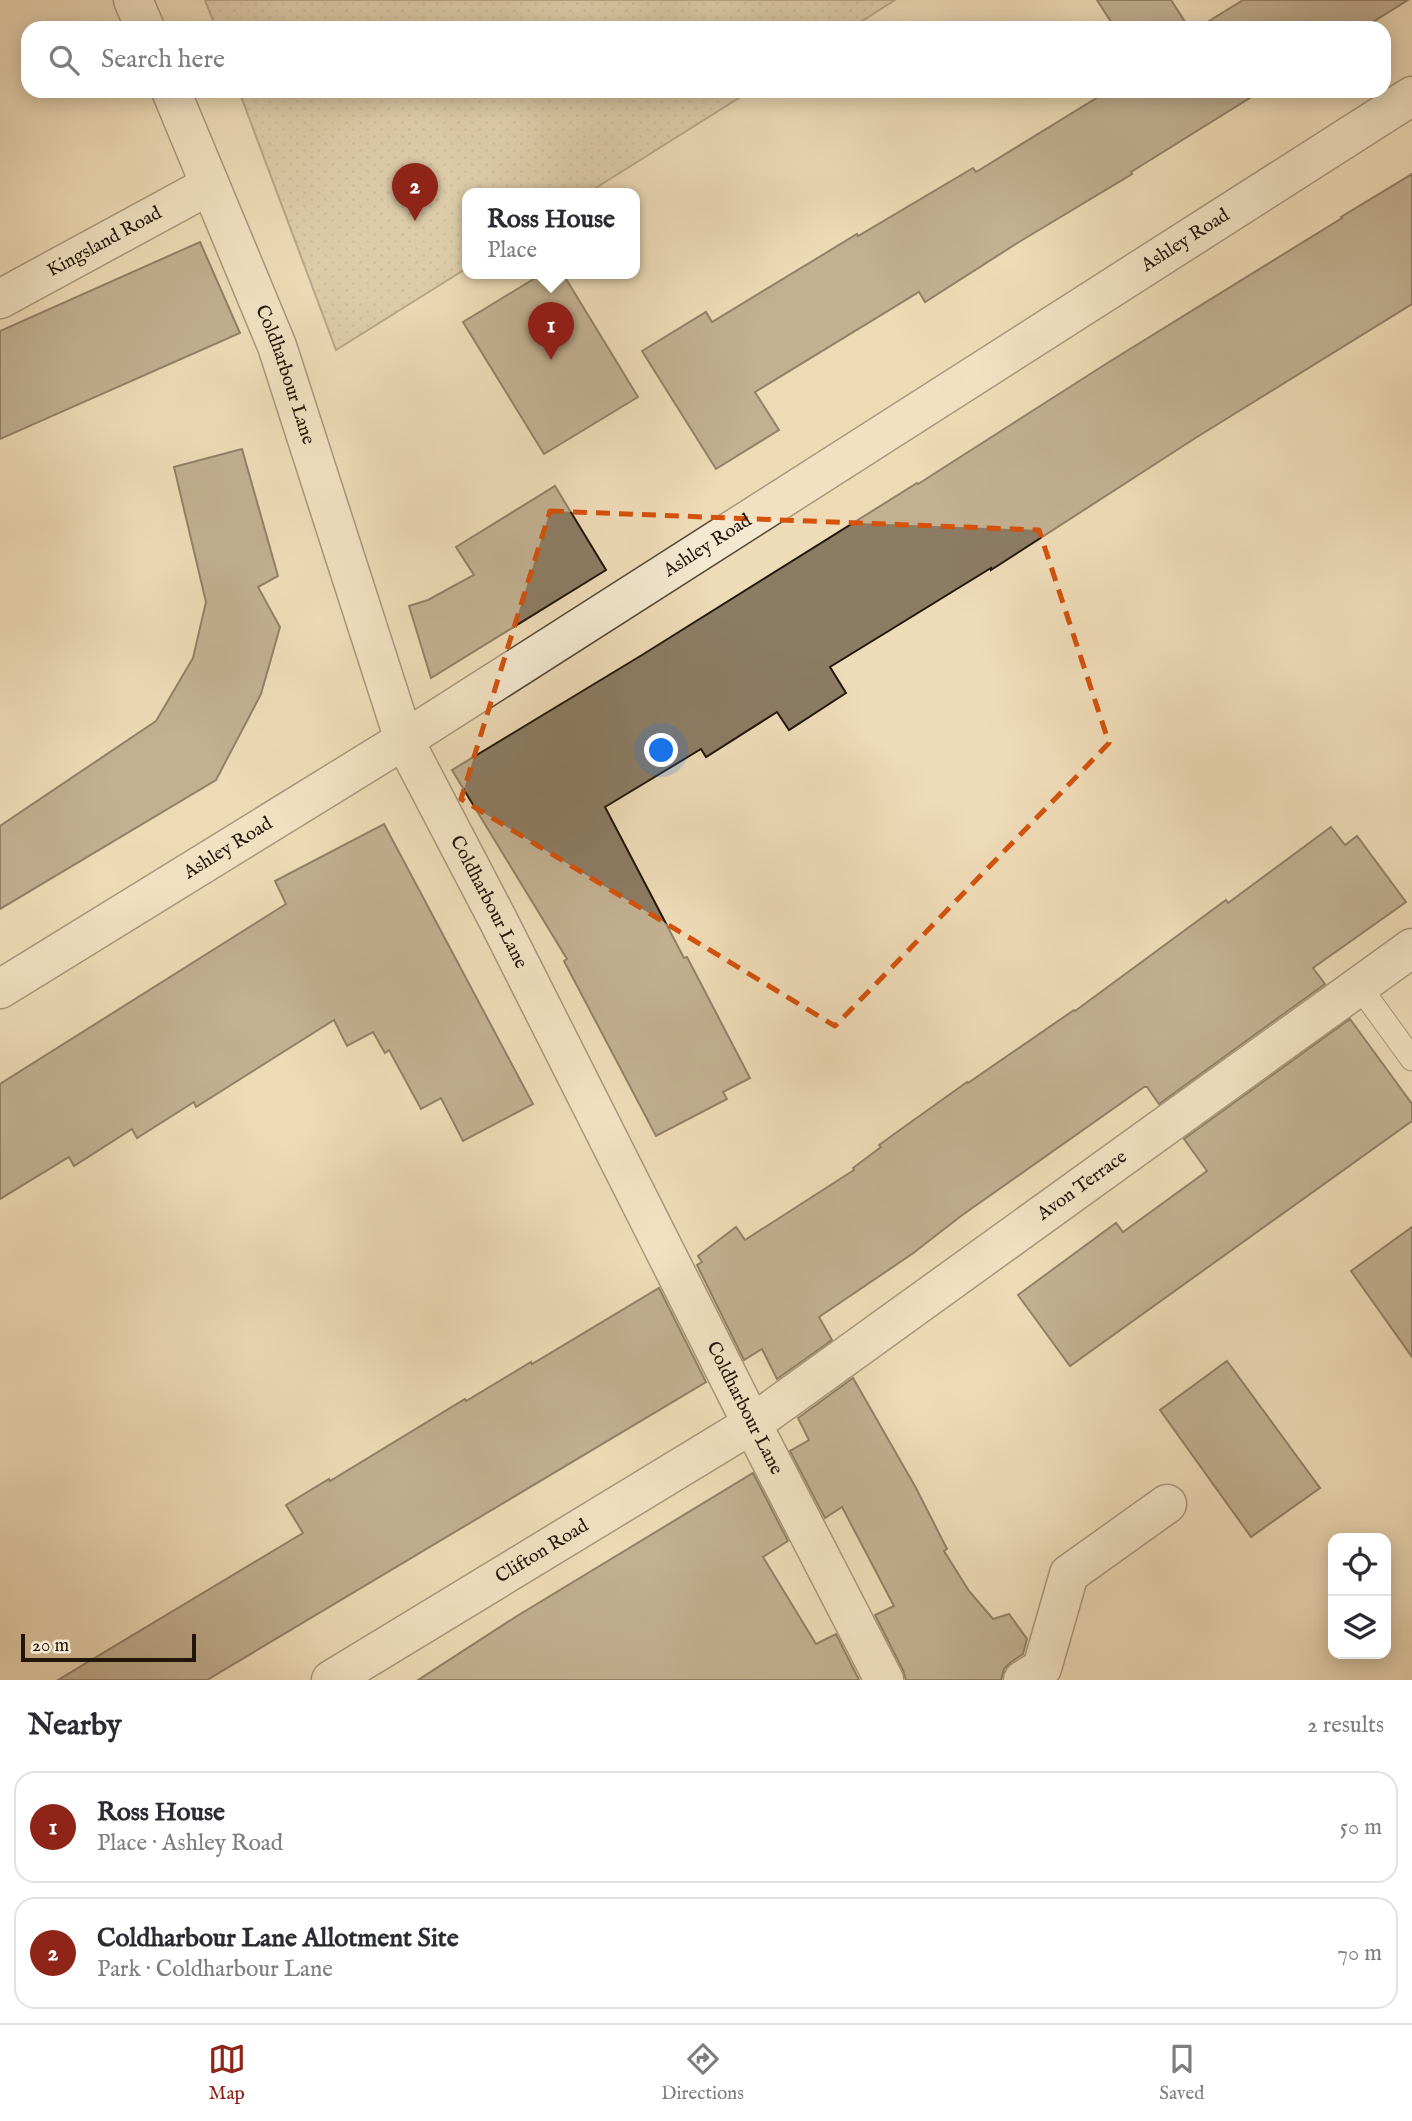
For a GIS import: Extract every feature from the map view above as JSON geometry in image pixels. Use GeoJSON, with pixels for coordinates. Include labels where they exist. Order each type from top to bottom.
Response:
{"type":"FeatureCollection","features":[{"type":"Feature","properties":{"kind":"street"},"geometry":{"type":"LineString","coordinates":[[133,0],[142,21]]}},
{"type":"Feature","properties":{"kind":"street","name":"Ashley Road"},"geometry":{"type":"LineString","coordinates":[[0,989],[404,740],[1412,96]]}},
{"type":"Feature","properties":{"kind":"street","name":"Coldharbour Lane"},"geometry":{"type":"LineString","coordinates":[[174,98],[277,346],[404,740],[505,932],[884,1680]]}},
{"type":"Feature","properties":{"kind":"street","name":"Kingsland Road"},"geometry":{"type":"LineString","coordinates":[[0,299],[210,185]]}},
{"type":"Feature","properties":{"kind":"street","name":"Avon Terrace"},"geometry":{"type":"LineString","coordinates":[[752,1424],[1412,948]]}},
{"type":"Feature","properties":{"kind":"street","name":"Clifton Road"},"geometry":{"type":"LineString","coordinates":[[331,1680],[752,1424]]}},
{"type":"Feature","properties":{"kind":"street"},"geometry":{"type":"LineString","coordinates":[[1023,1680],[1042,1668],[1069,1574],[1167,1504]]}},
{"type":"Feature","properties":{"kind":"lane"},"geometry":{"type":"LineString","coordinates":[[1359,986],[1412,1059]]}},
{"type":"Feature","properties":{"kind":"highlighted area"},"geometry":{"type":"Polygon","coordinates":[[[550,511],[1039,530],[1109,743],[835,1026],[461,799],[550,511]]]}},
{"type":"Feature","properties":{"kind":"shaded area"},"geometry":{"type":"Polygon","coordinates":[[[205,0],[895,0],[862,21],[213,21],[205,0]]]}},
{"type":"Feature","properties":{"kind":"shaded area"},"geometry":{"type":"Polygon","coordinates":[[[242,98],[739,98],[596,188],[462,188],[462,271],[336,350],[242,98]]]}},
{"type":"Feature","properties":{"kind":"building"},"geometry":{"type":"Polygon","coordinates":[[[1097,0],[1171,0],[1184,21],[1110,21],[1097,0]]]}},
{"type":"Feature","properties":{"kind":"building"},"geometry":{"type":"Polygon","coordinates":[[[1243,0],[1408,0],[1374,21],[1209,21],[1243,0]]]}},
{"type":"Feature","properties":{"kind":"building"},"geometry":{"type":"Polygon","coordinates":[[[1097,98],[1250,98],[925,302],[919,292],[755,392],[779,430],[716,469],[642,351],[706,312],[712,322],[857,234],[858,236],[973,168],[976,172],[1097,98]]]}},
{"type":"Feature","properties":{"kind":"building"},"geometry":{"type":"Polygon","coordinates":[[[1412,174],[1412,304],[1197,437],[991,570],[830,667],[846,693],[789,730],[777,712],[706,757],[701,749],[605,807],[750,1078],[723,1092],[727,1099],[656,1136],[564,961],[567,959],[452,770],[918,484],[1412,174]]]}},
{"type":"Feature","properties":{"kind":"building"},"geometry":{"type":"Polygon","coordinates":[[[200,242],[240,333],[0,439],[0,331],[200,242]]]}},
{"type":"Feature","properties":{"kind":"building"},"geometry":{"type":"Polygon","coordinates":[[[534,279],[566,279],[638,397],[544,454],[463,322],[534,279]]]}},
{"type":"Feature","properties":{"kind":"building"},"geometry":{"type":"Polygon","coordinates":[[[242,449],[278,576],[258,587],[280,627],[261,694],[216,780],[0,909],[0,826],[156,721],[193,658],[206,602],[174,467],[242,449]]]}},
{"type":"Feature","properties":{"kind":"building"},"geometry":{"type":"Polygon","coordinates":[[[555,486],[606,570],[431,678],[409,606],[428,600],[474,575],[456,547],[555,486]]]}},
{"type":"Feature","properties":{"kind":"building"},"geometry":{"type":"Polygon","coordinates":[[[384,824],[533,1104],[463,1141],[441,1098],[421,1109],[389,1050],[385,1053],[373,1032],[347,1046],[334,1020],[196,1107],[194,1102],[137,1138],[132,1129],[74,1166],[69,1157],[0,1199],[0,1084],[286,904],[275,881],[384,824]]]}},
{"type":"Feature","properties":{"kind":"building"},"geometry":{"type":"Polygon","coordinates":[[[1331,827],[1345,845],[1357,836],[1406,902],[1313,968],[1325,984],[1159,1104],[1147,1087],[1144,1087],[961,1216],[912,1254],[819,1317],[832,1340],[777,1379],[762,1349],[744,1360],[697,1265],[702,1262],[698,1256],[736,1227],[745,1240],[854,1170],[853,1168],[881,1147],[879,1145],[904,1127],[1075,1011],[1331,827]]]}},
{"type":"Feature","properties":{"kind":"building"},"geometry":{"type":"Polygon","coordinates":[[[1350,1019],[1412,1104],[1412,1121],[1070,1366],[1018,1295],[1116,1223],[1123,1232],[1207,1171],[1184,1139],[1350,1019]]]}},
{"type":"Feature","properties":{"kind":"building"},"geometry":{"type":"Polygon","coordinates":[[[1412,1227],[1412,1357],[1351,1271],[1412,1227]]]}},
{"type":"Feature","properties":{"kind":"building"},"geometry":{"type":"Polygon","coordinates":[[[659,1288],[706,1382],[207,1680],[58,1680],[303,1533],[286,1505],[659,1288]]]}},
{"type":"Feature","properties":{"kind":"building"},"geometry":{"type":"Polygon","coordinates":[[[1227,1361],[1320,1488],[1251,1537],[1160,1410],[1227,1361]]]}},
{"type":"Feature","properties":{"kind":"building"},"geometry":{"type":"Polygon","coordinates":[[[853,1378],[916,1488],[947,1549],[944,1551],[969,1591],[993,1619],[1009,1614],[1027,1639],[1023,1654],[1004,1669],[1001,1680],[906,1680],[875,1615],[894,1606],[842,1507],[825,1518],[790,1451],[809,1440],[798,1418],[853,1378]]]}},
{"type":"Feature","properties":{"kind":"building"},"geometry":{"type":"Polygon","coordinates":[[[753,1473],[788,1541],[763,1557],[816,1644],[836,1634],[859,1680],[418,1680],[517,1616],[753,1473]]]}},
{"type":"Feature","properties":{"kind":"place","name":"Coldharbour Lane Allotment Site"},"geometry":{"type":"Point","coordinates":[415,221]}},
{"type":"Feature","properties":{"kind":"place","name":"Ross House"},"geometry":{"type":"Point","coordinates":[551,360]}}]}
